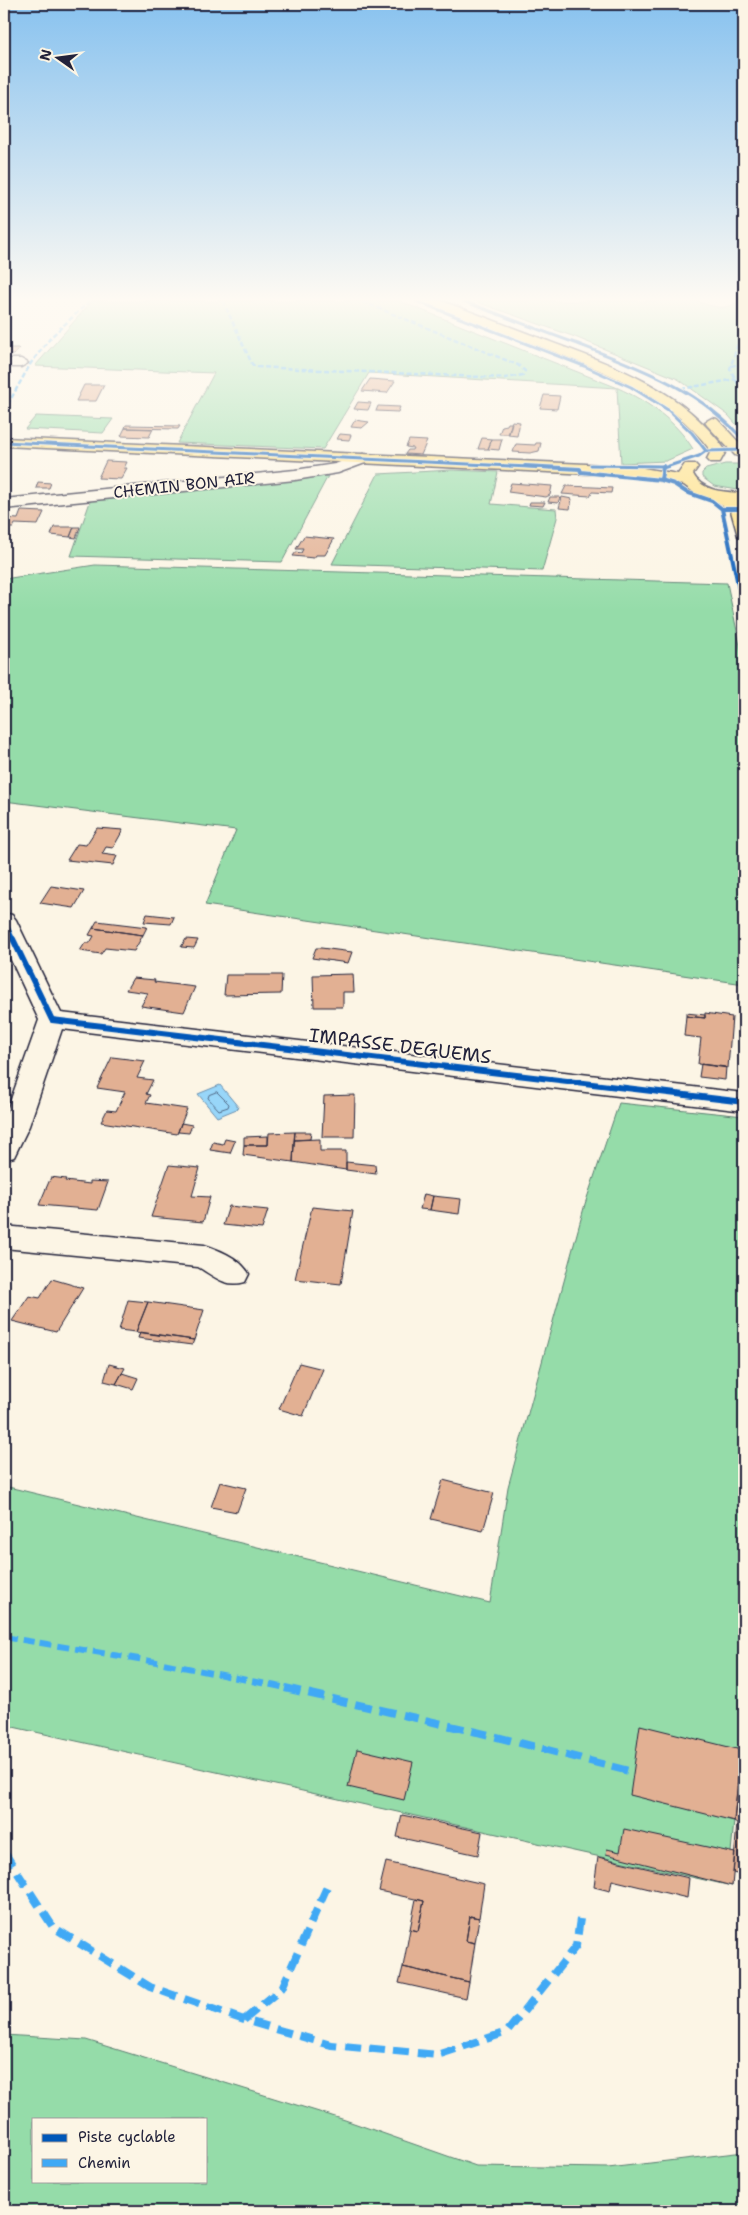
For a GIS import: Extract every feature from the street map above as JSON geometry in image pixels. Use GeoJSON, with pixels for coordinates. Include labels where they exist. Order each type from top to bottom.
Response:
{"type":"FeatureCollection","features":[{"type":"Feature","properties":{"kind":"main road"},"geometry":{"type":"LineString","coordinates":[[671,404],[690,417],[711,438],[718,451],[715,459]]}},
{"type":"Feature","properties":{"kind":"main road"},"geometry":{"type":"LineString","coordinates":[[689,404],[707,418],[744,454]]}},
{"type":"Feature","properties":{"kind":"main road"},"geometry":{"type":"LineString","coordinates":[[4,442],[631,472],[662,470],[694,465],[715,459],[744,459]]}},
{"type":"Feature","properties":{"kind":"main road"},"geometry":{"type":"LineString","coordinates":[[689,482],[685,474],[694,465]]}},
{"type":"Feature","properties":{"kind":"main road"},"geometry":{"type":"LineString","coordinates":[[631,472],[689,482],[704,491],[717,495],[744,498]]}},
{"type":"Feature","properties":{"kind":"main road"},"geometry":{"type":"LineString","coordinates":[[717,495],[738,509],[744,532]]}},
{"type":"Feature","properties":{"kind":"street","name":"CHEMIN BON AIR"},"geometry":{"type":"LineString","coordinates":[[4,504],[295,475],[338,468],[363,459]]}},
{"type":"Feature","properties":{"kind":"street"},"geometry":{"type":"LineString","coordinates":[[4,920],[52,1020],[15,1126],[4,1150]]}},
{"type":"Feature","properties":{"kind":"street","name":"IMPASSE DEGUEMS"},"geometry":{"type":"LineString","coordinates":[[52,1020],[744,1102]]}},
{"type":"Feature","properties":{"kind":"street"},"geometry":{"type":"LineString","coordinates":[[4,1236],[204,1256],[234,1274]]}},
{"type":"Feature","properties":{"kind":"green space"},"geometry":{"type":"Polygon","coordinates":[[[197,404],[350,404],[323,449],[177,443],[197,404]]]}},
{"type":"Feature","properties":{"kind":"green space"},"geometry":{"type":"Polygon","coordinates":[[[618,404],[647,404],[678,429],[693,449],[666,461],[621,463],[618,404]]]}},
{"type":"Feature","properties":{"kind":"green space"},"geometry":{"type":"Polygon","coordinates":[[[713,404],[744,404],[744,433],[728,415],[713,404]]]}},
{"type":"Feature","properties":{"kind":"green space"},"geometry":{"type":"Polygon","coordinates":[[[36,416],[113,419],[103,433],[25,429],[36,416]]]}},
{"type":"Feature","properties":{"kind":"green space"},"geometry":{"type":"Polygon","coordinates":[[[725,464],[744,464],[744,491],[714,486],[702,477],[702,473],[706,469],[725,464]]]}},
{"type":"Feature","properties":{"kind":"green space"},"geometry":{"type":"Polygon","coordinates":[[[452,470],[498,472],[491,504],[556,509],[557,518],[542,571],[332,564],[378,474],[452,470]]]}},
{"type":"Feature","properties":{"kind":"green space"},"geometry":{"type":"Polygon","coordinates":[[[328,476],[282,562],[71,556],[91,499],[328,476]]]}},
{"type":"Feature","properties":{"kind":"green space"},"geometry":{"type":"Polygon","coordinates":[[[95,565],[727,583],[744,665],[744,984],[205,905],[236,830],[4,801],[4,579],[95,565]]]}},
{"type":"Feature","properties":{"kind":"green space"},"geometry":{"type":"Polygon","coordinates":[[[4,1005],[8,1024],[8,1042],[4,1078],[4,1005]]]}},
{"type":"Feature","properties":{"kind":"green space"},"geometry":{"type":"Polygon","coordinates":[[[619,1103],[744,1116],[744,1717],[731,1852],[732,1886],[4,1725],[4,1486],[490,1603],[508,1487],[585,1204],[619,1103]]]}},
{"type":"Feature","properties":{"kind":"green space"},"geometry":{"type":"Polygon","coordinates":[[[4,2035],[86,2040],[345,2120],[476,2166],[608,2168],[744,2152],[744,2211],[4,2211],[4,2035]]]}},
{"type":"Feature","properties":{"kind":"water"},"geometry":{"type":"Polygon","coordinates":[[[220,1085],[239,1108],[217,1117],[198,1094],[220,1085]]]}},
{"type":"Feature","properties":{"kind":"building"},"geometry":{"type":"Polygon","coordinates":[[[357,404],[370,404],[368,410],[354,409],[357,404]]]}},
{"type":"Feature","properties":{"kind":"building"},"geometry":{"type":"Polygon","coordinates":[[[541,404],[558,404],[557,409],[540,408],[541,404]]]}},
{"type":"Feature","properties":{"kind":"building"},"geometry":{"type":"Polygon","coordinates":[[[378,406],[400,407],[398,412],[376,411],[378,406]]]}},
{"type":"Feature","properties":{"kind":"building"},"geometry":{"type":"Polygon","coordinates":[[[355,420],[369,422],[362,428],[351,427],[355,420]]]}},
{"type":"Feature","properties":{"kind":"building"},"geometry":{"type":"Polygon","coordinates":[[[512,421],[520,422],[517,436],[508,435],[512,421]]]}},
{"type":"Feature","properties":{"kind":"building"},"geometry":{"type":"Polygon","coordinates":[[[512,423],[509,434],[499,434],[502,426],[512,423]]]}},
{"type":"Feature","properties":{"kind":"building"},"geometry":{"type":"Polygon","coordinates":[[[126,425],[180,426],[178,429],[125,428],[126,425]]]}},
{"type":"Feature","properties":{"kind":"building"},"geometry":{"type":"Polygon","coordinates":[[[125,428],[153,429],[149,437],[121,436],[125,428]]]}},
{"type":"Feature","properties":{"kind":"building"},"geometry":{"type":"Polygon","coordinates":[[[340,434],[351,435],[349,440],[337,439],[340,434]]]}},
{"type":"Feature","properties":{"kind":"building"},"geometry":{"type":"Polygon","coordinates":[[[482,438],[492,439],[488,449],[478,449],[482,438]]]}},
{"type":"Feature","properties":{"kind":"building"},"geometry":{"type":"Polygon","coordinates":[[[492,439],[502,439],[499,450],[488,449],[492,439]]]}},
{"type":"Feature","properties":{"kind":"building"},"geometry":{"type":"Polygon","coordinates":[[[409,440],[427,441],[421,455],[405,454],[413,448],[406,447],[409,440]]]}},
{"type":"Feature","properties":{"kind":"building"},"geometry":{"type":"Polygon","coordinates":[[[536,443],[541,443],[539,451],[530,453],[513,452],[516,444],[535,445],[536,443]]]}},
{"type":"Feature","properties":{"kind":"building"},"geometry":{"type":"Polygon","coordinates":[[[106,461],[127,462],[124,468],[127,468],[121,479],[98,478],[106,461]]]}},
{"type":"Feature","properties":{"kind":"building"},"geometry":{"type":"Polygon","coordinates":[[[38,482],[51,483],[49,488],[36,488],[38,482]]]}},
{"type":"Feature","properties":{"kind":"building"},"geometry":{"type":"Polygon","coordinates":[[[511,483],[552,486],[550,495],[546,497],[508,492],[511,483]]]}},
{"type":"Feature","properties":{"kind":"building"},"geometry":{"type":"Polygon","coordinates":[[[566,486],[612,488],[611,493],[592,492],[590,496],[562,494],[566,486]]]}},
{"type":"Feature","properties":{"kind":"building"},"geometry":{"type":"Polygon","coordinates":[[[550,497],[560,497],[558,503],[548,502],[550,497]]]}},
{"type":"Feature","properties":{"kind":"building"},"geometry":{"type":"Polygon","coordinates":[[[562,497],[572,499],[570,509],[559,508],[562,497]]]}},
{"type":"Feature","properties":{"kind":"building"},"geometry":{"type":"Polygon","coordinates":[[[530,502],[545,502],[543,506],[529,505],[530,502]]]}},
{"type":"Feature","properties":{"kind":"building"},"geometry":{"type":"Polygon","coordinates":[[[21,511],[44,512],[38,525],[15,524],[13,528],[4,528],[4,518],[18,519],[21,511]]]}},
{"type":"Feature","properties":{"kind":"building"},"geometry":{"type":"Polygon","coordinates":[[[54,527],[74,527],[70,537],[51,535],[54,527]]]}},
{"type":"Feature","properties":{"kind":"building"},"geometry":{"type":"Polygon","coordinates":[[[74,527],[80,527],[76,538],[70,537],[74,527]]]}},
{"type":"Feature","properties":{"kind":"building"},"geometry":{"type":"Polygon","coordinates":[[[304,536],[334,539],[325,555],[316,555],[314,558],[293,556],[296,552],[301,553],[303,549],[296,549],[304,536]]]}},
{"type":"Feature","properties":{"kind":"building"},"geometry":{"type":"Polygon","coordinates":[[[97,828],[123,830],[113,848],[106,847],[102,854],[117,856],[113,865],[67,860],[77,844],[86,845],[97,828]]]}},
{"type":"Feature","properties":{"kind":"building"},"geometry":{"type":"Polygon","coordinates":[[[51,886],[84,891],[74,908],[40,903],[51,886]]]}},
{"type":"Feature","properties":{"kind":"building"},"geometry":{"type":"Polygon","coordinates":[[[147,914],[174,917],[171,924],[144,922],[147,914]]]}},
{"type":"Feature","properties":{"kind":"building"},"geometry":{"type":"Polygon","coordinates":[[[97,921],[147,927],[143,935],[93,928],[97,921]]]}},
{"type":"Feature","properties":{"kind":"building"},"geometry":{"type":"Polygon","coordinates":[[[93,928],[143,935],[134,951],[105,948],[101,954],[80,951],[85,943],[90,943],[94,936],[89,935],[93,928]]]}},
{"type":"Feature","properties":{"kind":"building"},"geometry":{"type":"Polygon","coordinates":[[[186,939],[198,940],[194,948],[181,947],[186,939]]]}},
{"type":"Feature","properties":{"kind":"building"},"geometry":{"type":"Polygon","coordinates":[[[316,948],[352,952],[348,963],[312,958],[316,948]]]}},
{"type":"Feature","properties":{"kind":"building"},"geometry":{"type":"Polygon","coordinates":[[[353,974],[354,992],[343,992],[343,1007],[314,1007],[313,975],[353,974]]]}},
{"type":"Feature","properties":{"kind":"building"},"geometry":{"type":"Polygon","coordinates":[[[226,975],[282,975],[281,994],[224,995],[226,975]]]}},
{"type":"Feature","properties":{"kind":"building"},"geometry":{"type":"Polygon","coordinates":[[[133,978],[195,987],[184,1012],[141,1006],[148,993],[126,990],[133,978]]]}},
{"type":"Feature","properties":{"kind":"building"},"geometry":{"type":"Polygon","coordinates":[[[686,1013],[705,1015],[705,1018],[686,1016],[686,1013]]]}},
{"type":"Feature","properties":{"kind":"building"},"geometry":{"type":"Polygon","coordinates":[[[705,1013],[732,1017],[728,1068],[698,1064],[701,1038],[684,1036],[686,1016],[705,1018],[705,1013]]]}},
{"type":"Feature","properties":{"kind":"building"},"geometry":{"type":"Polygon","coordinates":[[[112,1057],[145,1061],[137,1078],[153,1080],[146,1094],[150,1095],[146,1103],[187,1109],[177,1134],[101,1122],[107,1110],[116,1111],[125,1092],[97,1088],[112,1057]]]}},
{"type":"Feature","properties":{"kind":"building"},"geometry":{"type":"Polygon","coordinates":[[[701,1064],[726,1067],[725,1080],[699,1077],[701,1064]]]}},
{"type":"Feature","properties":{"kind":"building"},"geometry":{"type":"Polygon","coordinates":[[[355,1095],[354,1137],[322,1137],[324,1096],[355,1095]]]}},
{"type":"Feature","properties":{"kind":"building"},"geometry":{"type":"Polygon","coordinates":[[[181,1123],[192,1125],[189,1133],[178,1132],[181,1123]]]}},
{"type":"Feature","properties":{"kind":"building"},"geometry":{"type":"Polygon","coordinates":[[[295,1132],[311,1132],[310,1139],[294,1140],[295,1132]]]}},
{"type":"Feature","properties":{"kind":"building"},"geometry":{"type":"Polygon","coordinates":[[[295,1132],[293,1162],[243,1155],[244,1145],[268,1145],[269,1133],[295,1132]]]}},
{"type":"Feature","properties":{"kind":"building"},"geometry":{"type":"Polygon","coordinates":[[[268,1136],[268,1145],[244,1145],[244,1137],[268,1136]]]}},
{"type":"Feature","properties":{"kind":"building"},"geometry":{"type":"Polygon","coordinates":[[[225,1139],[235,1141],[230,1153],[210,1150],[213,1142],[223,1144],[225,1139]]]}},
{"type":"Feature","properties":{"kind":"building"},"geometry":{"type":"Polygon","coordinates":[[[320,1139],[320,1151],[346,1151],[346,1170],[293,1162],[294,1140],[320,1139]]]}},
{"type":"Feature","properties":{"kind":"building"},"geometry":{"type":"Polygon","coordinates":[[[346,1162],[375,1165],[376,1174],[346,1170],[346,1162]]]}},
{"type":"Feature","properties":{"kind":"building"},"geometry":{"type":"Polygon","coordinates":[[[169,1165],[200,1168],[192,1196],[210,1197],[203,1222],[151,1217],[169,1165]]]}},
{"type":"Feature","properties":{"kind":"building"},"geometry":{"type":"Polygon","coordinates":[[[51,1177],[90,1184],[90,1181],[108,1182],[98,1210],[39,1205],[51,1177]]]}},
{"type":"Feature","properties":{"kind":"building"},"geometry":{"type":"Polygon","coordinates":[[[424,1194],[433,1196],[430,1210],[420,1209],[424,1194]]]}},
{"type":"Feature","properties":{"kind":"building"},"geometry":{"type":"Polygon","coordinates":[[[433,1196],[461,1199],[459,1214],[430,1210],[433,1196]]]}},
{"type":"Feature","properties":{"kind":"building"},"geometry":{"type":"Polygon","coordinates":[[[229,1206],[268,1210],[262,1229],[223,1225],[229,1206]]]}},
{"type":"Feature","properties":{"kind":"building"},"geometry":{"type":"Polygon","coordinates":[[[312,1207],[353,1211],[341,1284],[295,1279],[312,1207]]]}},
{"type":"Feature","properties":{"kind":"building"},"geometry":{"type":"Polygon","coordinates":[[[52,1279],[83,1288],[56,1332],[12,1321],[29,1296],[40,1298],[52,1279]]]}},
{"type":"Feature","properties":{"kind":"building"},"geometry":{"type":"Polygon","coordinates":[[[128,1300],[148,1302],[136,1332],[119,1330],[128,1300]]]}},
{"type":"Feature","properties":{"kind":"building"},"geometry":{"type":"Polygon","coordinates":[[[148,1302],[204,1310],[194,1340],[136,1332],[148,1302]]]}},
{"type":"Feature","properties":{"kind":"building"},"geometry":{"type":"Polygon","coordinates":[[[140,1332],[194,1340],[192,1345],[138,1338],[140,1332]]]}},
{"type":"Feature","properties":{"kind":"building"},"geometry":{"type":"Polygon","coordinates":[[[299,1363],[323,1369],[303,1416],[279,1409],[299,1363]]]}},
{"type":"Feature","properties":{"kind":"building"},"geometry":{"type":"Polygon","coordinates":[[[109,1364],[125,1368],[116,1384],[104,1381],[109,1364]]]}},
{"type":"Feature","properties":{"kind":"building"},"geometry":{"type":"Polygon","coordinates":[[[122,1373],[138,1378],[133,1389],[116,1384],[122,1373]]]}},
{"type":"Feature","properties":{"kind":"building"},"geometry":{"type":"Polygon","coordinates":[[[443,1480],[494,1493],[483,1531],[431,1519],[443,1480]]]}},
{"type":"Feature","properties":{"kind":"building"},"geometry":{"type":"Polygon","coordinates":[[[220,1482],[246,1488],[237,1512],[211,1507],[220,1482]]]}},
{"type":"Feature","properties":{"kind":"building"},"geometry":{"type":"Polygon","coordinates":[[[744,1713],[744,1876],[733,1873],[737,1823],[734,1821],[744,1713]]]}},
{"type":"Feature","properties":{"kind":"building"},"geometry":{"type":"Polygon","coordinates":[[[640,1725],[741,1750],[734,1821],[630,1795],[640,1725]]]}},
{"type":"Feature","properties":{"kind":"building"},"geometry":{"type":"Polygon","coordinates":[[[357,1749],[413,1762],[404,1800],[348,1787],[357,1749]]]}},
{"type":"Feature","properties":{"kind":"building"},"geometry":{"type":"Polygon","coordinates":[[[402,1815],[482,1832],[478,1855],[397,1837],[402,1815]]]}},
{"type":"Feature","properties":{"kind":"building"},"geometry":{"type":"Polygon","coordinates":[[[624,1829],[735,1853],[732,1886],[606,1854],[607,1849],[620,1852],[624,1829]]]}},
{"type":"Feature","properties":{"kind":"building"},"geometry":{"type":"Polygon","coordinates":[[[598,1857],[689,1878],[687,1898],[612,1880],[610,1891],[594,1887],[598,1857]]]}},
{"type":"Feature","properties":{"kind":"building"},"geometry":{"type":"Polygon","coordinates":[[[386,1862],[484,1884],[479,1918],[470,1916],[466,1941],[475,1943],[469,1982],[403,1967],[410,1929],[418,1931],[424,1901],[379,1891],[386,1862]]]}},
{"type":"Feature","properties":{"kind":"building"},"geometry":{"type":"Polygon","coordinates":[[[416,1899],[424,1901],[418,1931],[410,1929],[416,1899]]]}},
{"type":"Feature","properties":{"kind":"building"},"geometry":{"type":"Polygon","coordinates":[[[470,1916],[479,1918],[475,1943],[466,1941],[470,1916]]]}},
{"type":"Feature","properties":{"kind":"building"},"geometry":{"type":"Polygon","coordinates":[[[403,1967],[469,1982],[466,1998],[399,1983],[403,1967]]]}},
{"type":"Feature","properties":{"kind":"marked path"},"geometry":{"type":"LineString","coordinates":[[4,411],[8,404]]}},
{"type":"Feature","properties":{"kind":"marked path"},"geometry":{"type":"LineString","coordinates":[[4,1637],[163,1663],[242,1679],[399,1713],[633,1772]]}},
{"type":"Feature","properties":{"kind":"marked path"},"geometry":{"type":"LineString","coordinates":[[4,1852],[53,1927],[150,1987],[244,2020],[331,2045],[437,2055],[507,2032],[576,1946],[580,1919]]}},
{"type":"Feature","properties":{"kind":"marked path"},"geometry":{"type":"LineString","coordinates":[[244,2020],[282,1988],[330,1880]]}},
{"type":"Feature","properties":{"kind":"cycle path"},"geometry":{"type":"LineString","coordinates":[[659,404],[668,410],[692,433],[706,451]]}},
{"type":"Feature","properties":{"kind":"cycle path"},"geometry":{"type":"LineString","coordinates":[[703,404],[730,424],[744,441]]}},
{"type":"Feature","properties":{"kind":"cycle path"},"geometry":{"type":"LineString","coordinates":[[4,442],[580,469],[581,472],[661,480]]}},
{"type":"Feature","properties":{"kind":"cycle path"},"geometry":{"type":"LineString","coordinates":[[744,450],[706,451],[699,456],[663,466],[661,480],[674,484],[686,492],[712,501],[722,509],[744,509]]}},
{"type":"Feature","properties":{"kind":"cycle path"},"geometry":{"type":"LineString","coordinates":[[591,465],[663,466]]}},
{"type":"Feature","properties":{"kind":"cycle path"},"geometry":{"type":"LineString","coordinates":[[722,509],[744,613]]}},
{"type":"Feature","properties":{"kind":"cycle path"},"geometry":{"type":"LineString","coordinates":[[4,920],[52,1020],[744,1102]]}}]}
